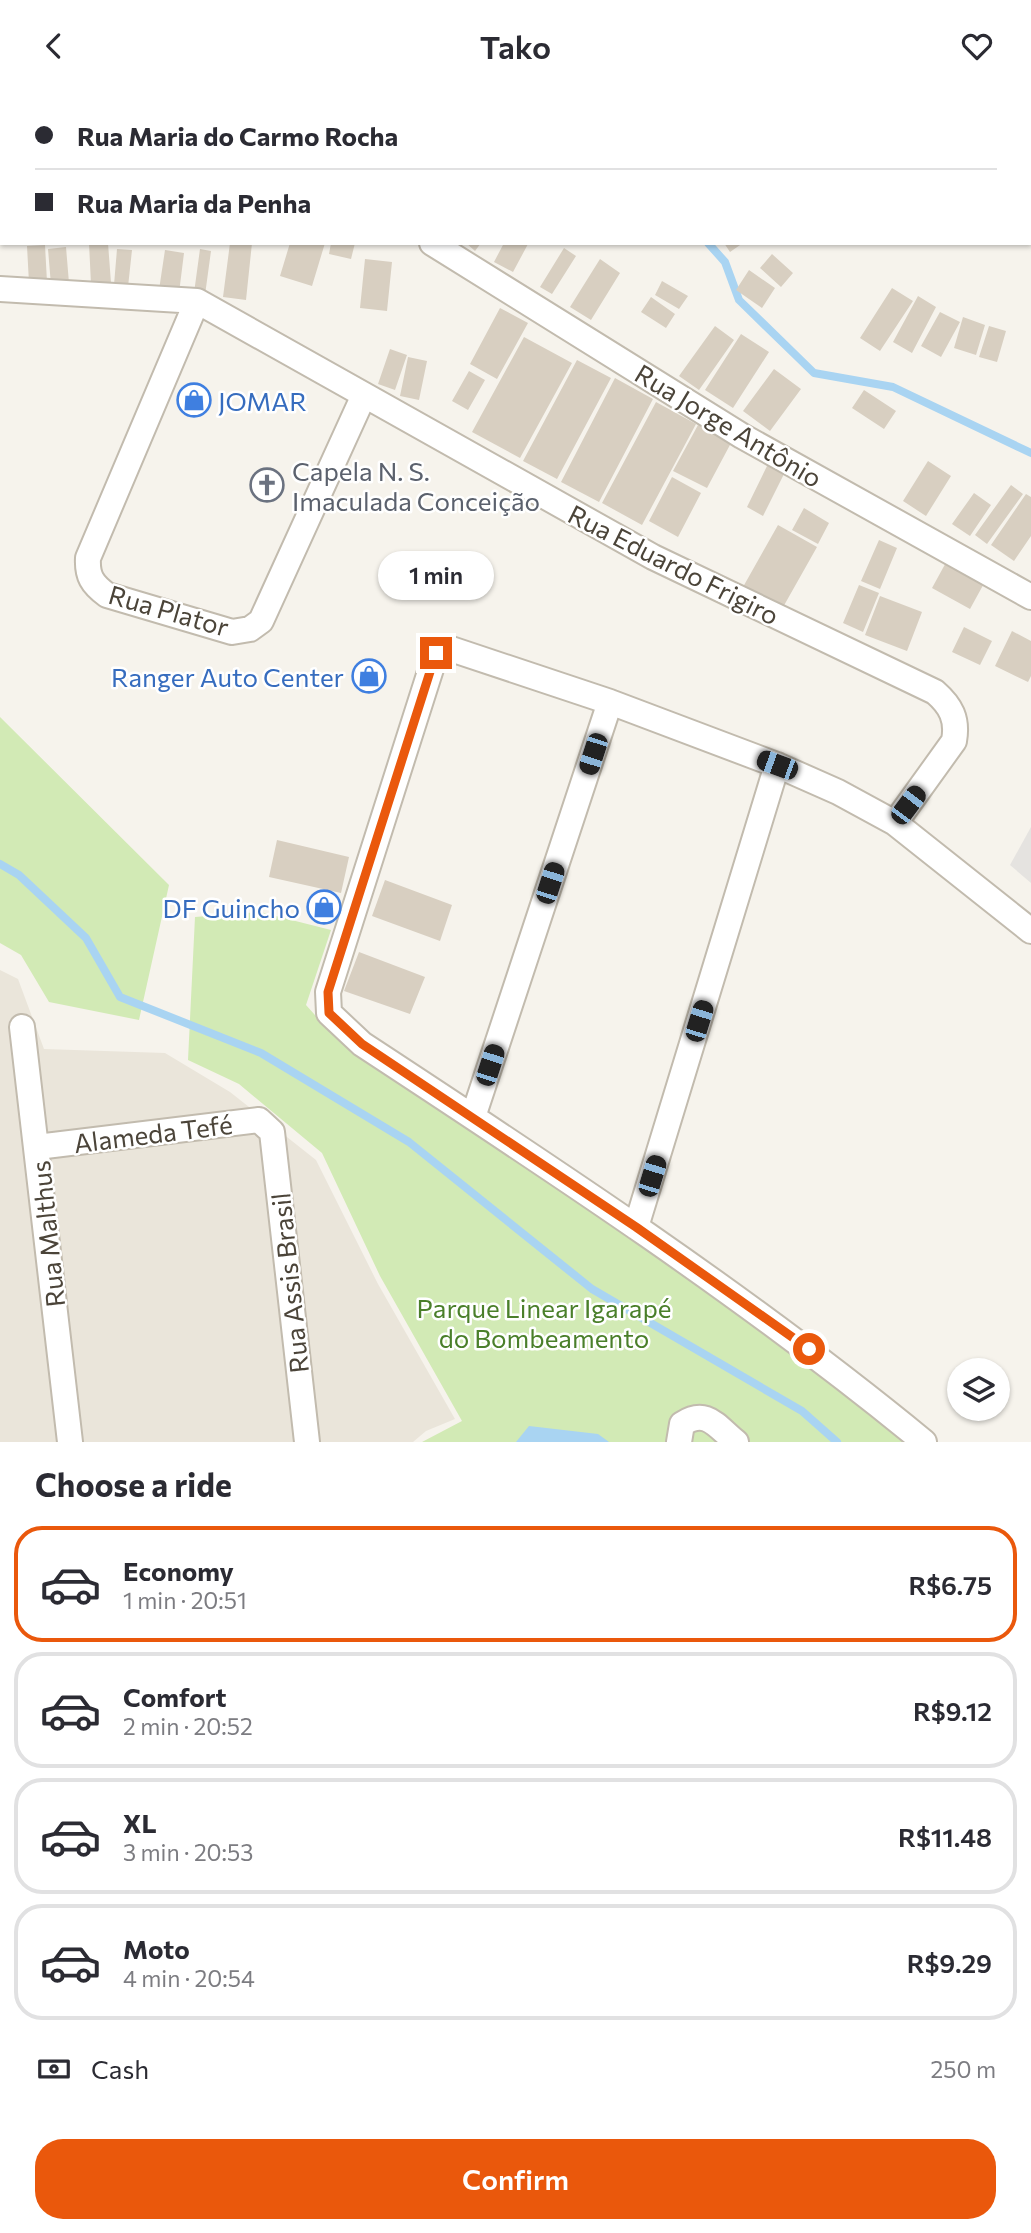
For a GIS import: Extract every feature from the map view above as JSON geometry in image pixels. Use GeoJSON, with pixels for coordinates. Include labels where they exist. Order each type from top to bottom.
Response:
{"type":"FeatureCollection","features":[{"type":"Feature","properties":{"kind":"street","name":"Rua Jorge Antônio"},"geometry":{"type":"LineString","coordinates":[[435,245],[742,436],[1031,597]]}},
{"type":"Feature","properties":{"kind":"street","name":"Rua Eduardo Frigiro"},"geometry":{"type":"LineString","coordinates":[[0,289],[198,301],[653,557],[935,692],[948,703],[953,714],[956,728],[954,741],[895,823]]}},
{"type":"Feature","properties":{"kind":"street","name":"Rua Plator"},"geometry":{"type":"LineString","coordinates":[[198,301],[88,558],[87,573],[95,587],[107,595],[232,632],[250,629],[261,621],[364,395]]}},
{"type":"Feature","properties":{"kind":"street"},"geometry":{"type":"LineString","coordinates":[[924,1442],[829,1364],[636,1227],[362,1044],[329,1013],[328,992],[436,653],[440,649],[452,647],[610,702],[777,765],[838,792],[895,823],[1031,931]]}},
{"type":"Feature","properties":{"kind":"street"},"geometry":{"type":"LineString","coordinates":[[473,1117],[610,702]]}},
{"type":"Feature","properties":{"kind":"street"},"geometry":{"type":"LineString","coordinates":[[636,1227],[777,765]]}},
{"type":"Feature","properties":{"kind":"street","name":"Rua Malthus"},"geometry":{"type":"LineString","coordinates":[[22,1027],[70,1442]]}},
{"type":"Feature","properties":{"kind":"street","name":"Alameda Tefé"},"geometry":{"type":"LineString","coordinates":[[37,1147],[259,1121],[268,1126]]}},
{"type":"Feature","properties":{"kind":"street","name":"Rua Assis Brasil"},"geometry":{"type":"LineString","coordinates":[[268,1126],[272,1132],[307,1442]]}},
{"type":"Feature","properties":{"kind":"street"},"geometry":{"type":"LineString","coordinates":[[679,1442],[682,1424],[702,1416],[736,1442]]}},
{"type":"Feature","properties":{"kind":"shaded area"},"geometry":{"type":"Polygon","coordinates":[[[1031,827],[1031,883],[1010,865],[1031,827]]]}},
{"type":"Feature","properties":{"kind":"shaded area"},"geometry":{"type":"Polygon","coordinates":[[[0,970],[18,979],[44,1049],[165,1053],[230,1092],[316,1160],[378,1284],[455,1419],[426,1431],[413,1442],[0,1442],[0,970]]]}},
{"type":"Feature","properties":{"kind":"green space"},"geometry":{"type":"Polygon","coordinates":[[[0,717],[169,885],[139,1020],[49,1002],[21,955],[0,943],[0,717]]]}},
{"type":"Feature","properties":{"kind":"green space","name":"Parque Linear Igarapé do Bombeamento"},"geometry":{"type":"Polygon","coordinates":[[[260,912],[331,930],[306,1005],[331,1033],[734,1308],[904,1442],[422,1442],[462,1421],[380,1276],[322,1153],[239,1084],[188,1060],[195,917],[260,912]]]}},
{"type":"Feature","properties":{"kind":"water"},"geometry":{"type":"Polygon","coordinates":[[[529,1426],[598,1434],[609,1442],[516,1442],[529,1426]]]}},
{"type":"Feature","properties":{"kind":"building"},"geometry":{"type":"Polygon","coordinates":[[[45,245],[47,282],[29,283],[27,246],[45,245]]]}},
{"type":"Feature","properties":{"kind":"building"},"geometry":{"type":"Polygon","coordinates":[[[89,245],[108,245],[111,283],[91,284],[89,245]]]}},
{"type":"Feature","properties":{"kind":"building"},"geometry":{"type":"Polygon","coordinates":[[[230,245],[252,245],[246,300],[223,297],[230,245]]]}},
{"type":"Feature","properties":{"kind":"building"},"geometry":{"type":"Polygon","coordinates":[[[289,245],[324,245],[312,286],[280,276],[289,245]]]}},
{"type":"Feature","properties":{"kind":"building"},"geometry":{"type":"Polygon","coordinates":[[[331,245],[354,245],[351,259],[329,254],[331,245]]]}},
{"type":"Feature","properties":{"kind":"building"},"geometry":{"type":"Polygon","coordinates":[[[468,245],[480,245],[475,251],[468,245]]]}},
{"type":"Feature","properties":{"kind":"building"},"geometry":{"type":"Polygon","coordinates":[[[503,245],[527,245],[513,272],[494,262],[503,245]]]}},
{"type":"Feature","properties":{"kind":"building"},"geometry":{"type":"Polygon","coordinates":[[[725,245],[740,245],[730,252],[725,245]]]}},
{"type":"Feature","properties":{"kind":"building"},"geometry":{"type":"Polygon","coordinates":[[[66,247],[69,283],[51,285],[48,249],[66,247]]]}},
{"type":"Feature","properties":{"kind":"building"},"geometry":{"type":"Polygon","coordinates":[[[564,248],[576,256],[552,294],[540,287],[564,248]]]}},
{"type":"Feature","properties":{"kind":"building"},"geometry":{"type":"Polygon","coordinates":[[[117,249],[132,250],[128,287],[114,285],[117,249]]]}},
{"type":"Feature","properties":{"kind":"building"},"geometry":{"type":"Polygon","coordinates":[[[200,249],[211,251],[205,295],[194,293],[200,249]]]}},
{"type":"Feature","properties":{"kind":"building"},"geometry":{"type":"Polygon","coordinates":[[[165,250],[184,253],[179,293],[159,290],[165,250]]]}},
{"type":"Feature","properties":{"kind":"building"},"geometry":{"type":"Polygon","coordinates":[[[772,254],[793,273],[781,287],[760,268],[772,254]]]}},
{"type":"Feature","properties":{"kind":"building"},"geometry":{"type":"Polygon","coordinates":[[[365,259],[392,262],[387,311],[360,308],[365,259]]]}},
{"type":"Feature","properties":{"kind":"building"},"geometry":{"type":"Polygon","coordinates":[[[600,259],[620,273],[591,320],[570,307],[600,259]]]}},
{"type":"Feature","properties":{"kind":"building"},"geometry":{"type":"Polygon","coordinates":[[[749,270],[775,288],[762,308],[736,290],[749,270]]]}},
{"type":"Feature","properties":{"kind":"building"},"geometry":{"type":"Polygon","coordinates":[[[662,281],[688,296],[679,309],[655,295],[662,281]]]}},
{"type":"Feature","properties":{"kind":"building"},"geometry":{"type":"Polygon","coordinates":[[[892,288],[913,301],[880,351],[860,338],[892,288]]]}},
{"type":"Feature","properties":{"kind":"building"},"geometry":{"type":"Polygon","coordinates":[[[918,296],[936,307],[912,353],[893,342],[918,296]]]}},
{"type":"Feature","properties":{"kind":"building"},"geometry":{"type":"Polygon","coordinates":[[[651,297],[675,314],[666,328],[641,312],[651,297]]]}},
{"type":"Feature","properties":{"kind":"building"},"geometry":{"type":"Polygon","coordinates":[[[500,308],[528,323],[497,379],[470,364],[500,308]]]}},
{"type":"Feature","properties":{"kind":"building"},"geometry":{"type":"Polygon","coordinates":[[[940,312],[960,322],[941,357],[921,346],[940,312]]]}},
{"type":"Feature","properties":{"kind":"building"},"geometry":{"type":"Polygon","coordinates":[[[963,317],[985,325],[976,355],[954,348],[963,317]]]}},
{"type":"Feature","properties":{"kind":"building"},"geometry":{"type":"Polygon","coordinates":[[[715,326],[734,340],[699,390],[679,376],[715,326]]]}},
{"type":"Feature","properties":{"kind":"building"},"geometry":{"type":"Polygon","coordinates":[[[989,326],[1006,331],[997,362],[979,357],[989,326]]]}},
{"type":"Feature","properties":{"kind":"building"},"geometry":{"type":"Polygon","coordinates":[[[741,334],[769,352],[733,408],[705,390],[741,334]]]}},
{"type":"Feature","properties":{"kind":"building"},"geometry":{"type":"Polygon","coordinates":[[[524,337],[572,363],[520,458],[472,432],[524,337]]]}},
{"type":"Feature","properties":{"kind":"building"},"geometry":{"type":"Polygon","coordinates":[[[390,349],[407,355],[395,390],[378,384],[390,349]]]}},
{"type":"Feature","properties":{"kind":"building"},"geometry":{"type":"Polygon","coordinates":[[[408,357],[427,361],[419,400],[400,396],[408,357]]]}},
{"type":"Feature","properties":{"kind":"building"},"geometry":{"type":"Polygon","coordinates":[[[577,360],[611,378],[557,479],[523,461],[577,360]]]}},
{"type":"Feature","properties":{"kind":"building"},"geometry":{"type":"Polygon","coordinates":[[[774,369],[801,389],[770,431],[743,411],[774,369]]]}},
{"type":"Feature","properties":{"kind":"building"},"geometry":{"type":"Polygon","coordinates":[[[469,371],[485,380],[468,410],[452,401],[469,371]]]}},
{"type":"Feature","properties":{"kind":"building"},"geometry":{"type":"Polygon","coordinates":[[[615,378],[653,399],[599,502],[561,482],[615,378]]]}},
{"type":"Feature","properties":{"kind":"building"},"geometry":{"type":"Polygon","coordinates":[[[864,390],[896,411],[884,429],[852,408],[864,390]]]}},
{"type":"Feature","properties":{"kind":"building"},"geometry":{"type":"Polygon","coordinates":[[[656,402],[696,424],[642,525],[602,503],[656,402]]]}},
{"type":"Feature","properties":{"kind":"building"},"geometry":{"type":"Polygon","coordinates":[[[698,425],[731,443],[707,488],[673,471],[698,425]]]}},
{"type":"Feature","properties":{"kind":"building"},"geometry":{"type":"Polygon","coordinates":[[[928,461],[951,476],[926,516],[903,501],[928,461]]]}},
{"type":"Feature","properties":{"kind":"building"},"geometry":{"type":"Polygon","coordinates":[[[768,464],[785,472],[763,516],[747,507],[768,464]]]}},
{"type":"Feature","properties":{"kind":"building"},"geometry":{"type":"Polygon","coordinates":[[[672,477],[701,493],[678,537],[649,521],[672,477]]]}},
{"type":"Feature","properties":{"kind":"building"},"geometry":{"type":"Polygon","coordinates":[[[1011,485],[1023,494],[987,544],[975,535],[1011,485]]]}},
{"type":"Feature","properties":{"kind":"building"},"geometry":{"type":"Polygon","coordinates":[[[974,493],[991,505],[970,536],[952,524],[974,493]]]}},
{"type":"Feature","properties":{"kind":"building"},"geometry":{"type":"Polygon","coordinates":[[[1026,494],[1031,497],[1031,536],[1014,561],[991,545],[1026,494]]]}},
{"type":"Feature","properties":{"kind":"building"},"geometry":{"type":"Polygon","coordinates":[[[804,508],[829,523],[818,544],[792,530],[804,508]]]}},
{"type":"Feature","properties":{"kind":"building"},"geometry":{"type":"Polygon","coordinates":[[[778,525],[817,547],[782,609],[743,587],[778,525]]]}},
{"type":"Feature","properties":{"kind":"building"},"geometry":{"type":"Polygon","coordinates":[[[879,540],[897,548],[880,589],[861,581],[879,540]]]}},
{"type":"Feature","properties":{"kind":"building"},"geometry":{"type":"Polygon","coordinates":[[[949,557],[987,578],[970,609],[932,588],[949,557]]]}},
{"type":"Feature","properties":{"kind":"building"},"geometry":{"type":"Polygon","coordinates":[[[859,585],[879,593],[863,632],[843,623],[859,585]]]}},
{"type":"Feature","properties":{"kind":"building"},"geometry":{"type":"Polygon","coordinates":[[[880,596],[922,612],[907,651],[865,635],[880,596]]]}},
{"type":"Feature","properties":{"kind":"building"},"geometry":{"type":"Polygon","coordinates":[[[964,627],[992,641],[980,665],[952,652],[964,627]]]}},
{"type":"Feature","properties":{"kind":"building"},"geometry":{"type":"Polygon","coordinates":[[[1012,631],[1031,641],[1031,676],[1028,682],[995,666],[1012,631]]]}},
{"type":"Feature","properties":{"kind":"building"},"geometry":{"type":"Polygon","coordinates":[[[277,840],[349,857],[341,893],[269,877],[277,840]]]}},
{"type":"Feature","properties":{"kind":"building"},"geometry":{"type":"Polygon","coordinates":[[[385,880],[452,905],[440,941],[372,916],[385,880]]]}},
{"type":"Feature","properties":{"kind":"building"},"geometry":{"type":"Polygon","coordinates":[[[359,952],[425,977],[410,1014],[344,991],[359,952]]]}},
{"type":"Feature","properties":{"kind":"waterway"},"geometry":{"type":"LineString","coordinates":[[710,245],[725,262],[739,300],[814,373],[893,387],[1031,453]]}},
{"type":"Feature","properties":{"kind":"waterway"},"geometry":{"type":"LineString","coordinates":[[0,864],[19,875],[86,938],[120,997],[261,1053],[409,1142],[592,1289],[802,1411],[837,1442]]}},
{"type":"Feature","properties":{"kind":"place","name":"JOMAR"},"geometry":{"type":"Point","coordinates":[194,400]}},
{"type":"Feature","properties":{"kind":"place","name":"Capela N. S. Imaculada Conceição"},"geometry":{"type":"Point","coordinates":[267,485]}},
{"type":"Feature","properties":{"kind":"place","name":"Ranger Auto Center"},"geometry":{"type":"Point","coordinates":[369,676]}},
{"type":"Feature","properties":{"kind":"place","name":"DF Guincho"},"geometry":{"type":"Point","coordinates":[324,907]}},
{"type":"Feature","properties":{"kind":"route"},"geometry":{"type":"LineString","coordinates":[[436,653],[328,992],[329,1013],[362,1044],[730,1291],[809,1349]]}}]}
